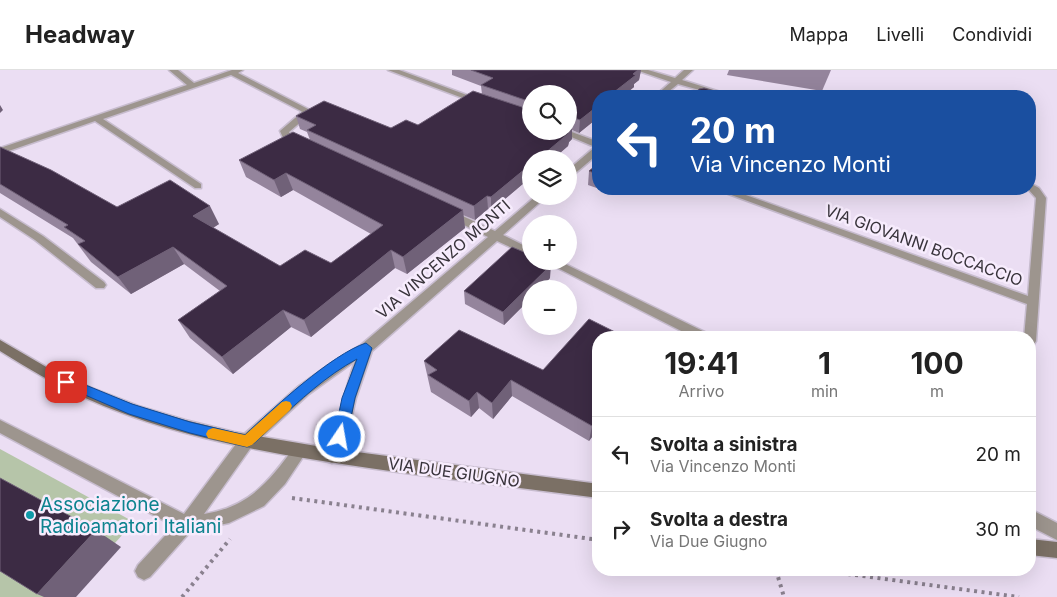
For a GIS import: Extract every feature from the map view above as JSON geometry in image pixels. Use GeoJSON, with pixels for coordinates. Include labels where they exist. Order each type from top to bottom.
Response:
{"type":"FeatureCollection","features":[{"type":"Feature","properties":{"kind":"main road","name":"VIA DUE GIUGNO"},"geometry":{"type":"LineString","coordinates":[[0,345],[53,376],[107,400],[177,424],[247,441],[300,451],[592,490]]}},
{"type":"Feature","properties":{"kind":"main road"},"geometry":{"type":"LineString","coordinates":[[1036,548],[1057,550]]}},
{"type":"Feature","properties":{"kind":"street"},"geometry":{"type":"LineString","coordinates":[[174,70],[193,86]]}},
{"type":"Feature","properties":{"kind":"street"},"geometry":{"type":"LineString","coordinates":[[392,70],[485,104]]}},
{"type":"Feature","properties":{"kind":"street"},"geometry":{"type":"LineString","coordinates":[[640,70],[708,90]]}},
{"type":"Feature","properties":{"kind":"street"},"geometry":{"type":"LineString","coordinates":[[666,90],[689,70]]}},
{"type":"Feature","properties":{"kind":"street"},"geometry":{"type":"LineString","coordinates":[[0,151],[235,71],[304,109],[306,112],[303,116],[287,127],[284,134],[286,138],[313,150]]}},
{"type":"Feature","properties":{"kind":"street"},"geometry":{"type":"LineString","coordinates":[[96,118],[198,186]]}},
{"type":"Feature","properties":{"kind":"street"},"geometry":{"type":"LineString","coordinates":[[577,137],[592,143]]}},
{"type":"Feature","properties":{"kind":"street"},"geometry":{"type":"LineString","coordinates":[[577,167],[592,153]]}},
{"type":"Feature","properties":{"kind":"street"},"geometry":{"type":"LineString","coordinates":[[1031,331],[1041,207],[1041,198],[1036,192]]}},
{"type":"Feature","properties":{"kind":"street","name":"VIA GIOVANNI BOCCACCIO"},"geometry":{"type":"LineString","coordinates":[[737,195],[1033,302]]}},
{"type":"Feature","properties":{"kind":"street","name":"VIA VINCENZO MONTI"},"geometry":{"type":"LineString","coordinates":[[144,571],[187,524],[247,441],[268,421],[347,358],[366,348],[532,205]]}},
{"type":"Feature","properties":{"kind":"street"},"geometry":{"type":"LineString","coordinates":[[444,211],[522,249]]}},
{"type":"Feature","properties":{"kind":"street"},"geometry":{"type":"LineString","coordinates":[[0,212],[39,238],[100,285]]}},
{"type":"Feature","properties":{"kind":"street"},"geometry":{"type":"LineString","coordinates":[[567,270],[693,331]]}},
{"type":"Feature","properties":{"kind":"street","name":"VIA VINCENZO MONTI"},"geometry":{"type":"LineString","coordinates":[[332,456],[340,437],[348,398],[366,348]]}},
{"type":"Feature","properties":{"kind":"street"},"geometry":{"type":"LineString","coordinates":[[0,426],[187,524],[206,523],[240,511],[266,494],[300,451]]}},
{"type":"Feature","properties":{"kind":"street"},"geometry":{"type":"LineString","coordinates":[[1036,521],[1057,532]]}},
{"type":"Feature","properties":{"kind":"path"},"geometry":{"type":"LineString","coordinates":[[266,494],[592,539]]}},
{"type":"Feature","properties":{"kind":"path"},"geometry":{"type":"LineString","coordinates":[[182,597],[236,531]]}},
{"type":"Feature","properties":{"kind":"path"},"geometry":{"type":"LineString","coordinates":[[778,576],[784,597]]}},
{"type":"Feature","properties":{"kind":"path"},"geometry":{"type":"LineString","coordinates":[[863,576],[1019,597]]}},
{"type":"Feature","properties":{"kind":"green space","name":"Associazione Radioamatori Italiani"},"geometry":{"type":"Polygon","coordinates":[[[0,449],[134,522],[66,597],[0,597],[0,449]]]}},
{"type":"Feature","properties":{"kind":"building"},"geometry":{"type":"Polygon","coordinates":[[[471,70],[638,70],[633,74],[636,75],[617,90],[592,90],[592,111],[580,120],[577,119],[577,85],[522,85],[522,99],[481,85],[493,78],[471,70]]]}},
{"type":"Feature","properties":{"kind":"building"},"geometry":{"type":"Polygon","coordinates":[[[473,91],[522,107],[522,140],[561,140],[549,150],[522,150],[522,171],[491,197],[487,196],[474,206],[307,130],[316,125],[296,116],[324,101],[391,128],[406,120],[418,125],[473,91]]]}},
{"type":"Feature","properties":{"kind":"building"},"geometry":{"type":"Polygon","coordinates":[[[293,132],[463,210],[403,257],[391,250],[304,320],[283,310],[222,357],[178,320],[227,286],[173,247],[118,277],[78,244],[85,241],[64,227],[68,225],[0,184],[0,147],[51,170],[117,207],[170,180],[210,206],[193,216],[280,266],[305,250],[331,263],[383,225],[286,173],[274,180],[239,160],[293,132]]]}},
{"type":"Feature","properties":{"kind":"building"},"geometry":{"type":"Polygon","coordinates":[[[512,247],[522,251],[522,270],[546,270],[536,280],[522,280],[522,293],[503,312],[464,291],[512,247]]]}},
{"type":"Feature","properties":{"kind":"building"},"geometry":{"type":"Polygon","coordinates":[[[589,319],[613,331],[592,331],[592,426],[511,380],[492,403],[477,392],[469,401],[428,375],[437,370],[424,361],[459,330],[543,370],[575,335],[577,335],[577,332],[589,319]]]}},
{"type":"Feature","properties":{"kind":"building","name":"Associazione Radioamatori Italiani"},"geometry":{"type":"Polygon","coordinates":[[[0,478],[96,530],[37,594],[0,571],[0,478]]]}},
{"type":"Feature","properties":{"kind":"slow traffic"},"geometry":{"type":"LineString","coordinates":[[213,434],[247,441],[286,406]]}},
{"type":"Feature","properties":{"kind":"place","name":"Associazione Radioamatori Italiani"},"geometry":{"type":"Point","coordinates":[30,515]}},
{"type":"Feature","properties":{"kind":"route"},"geometry":{"type":"LineString","coordinates":[[66,382],[129,408],[221,436],[247,441],[314,383],[347,358],[366,348],[348,398],[340,437]]}}]}
